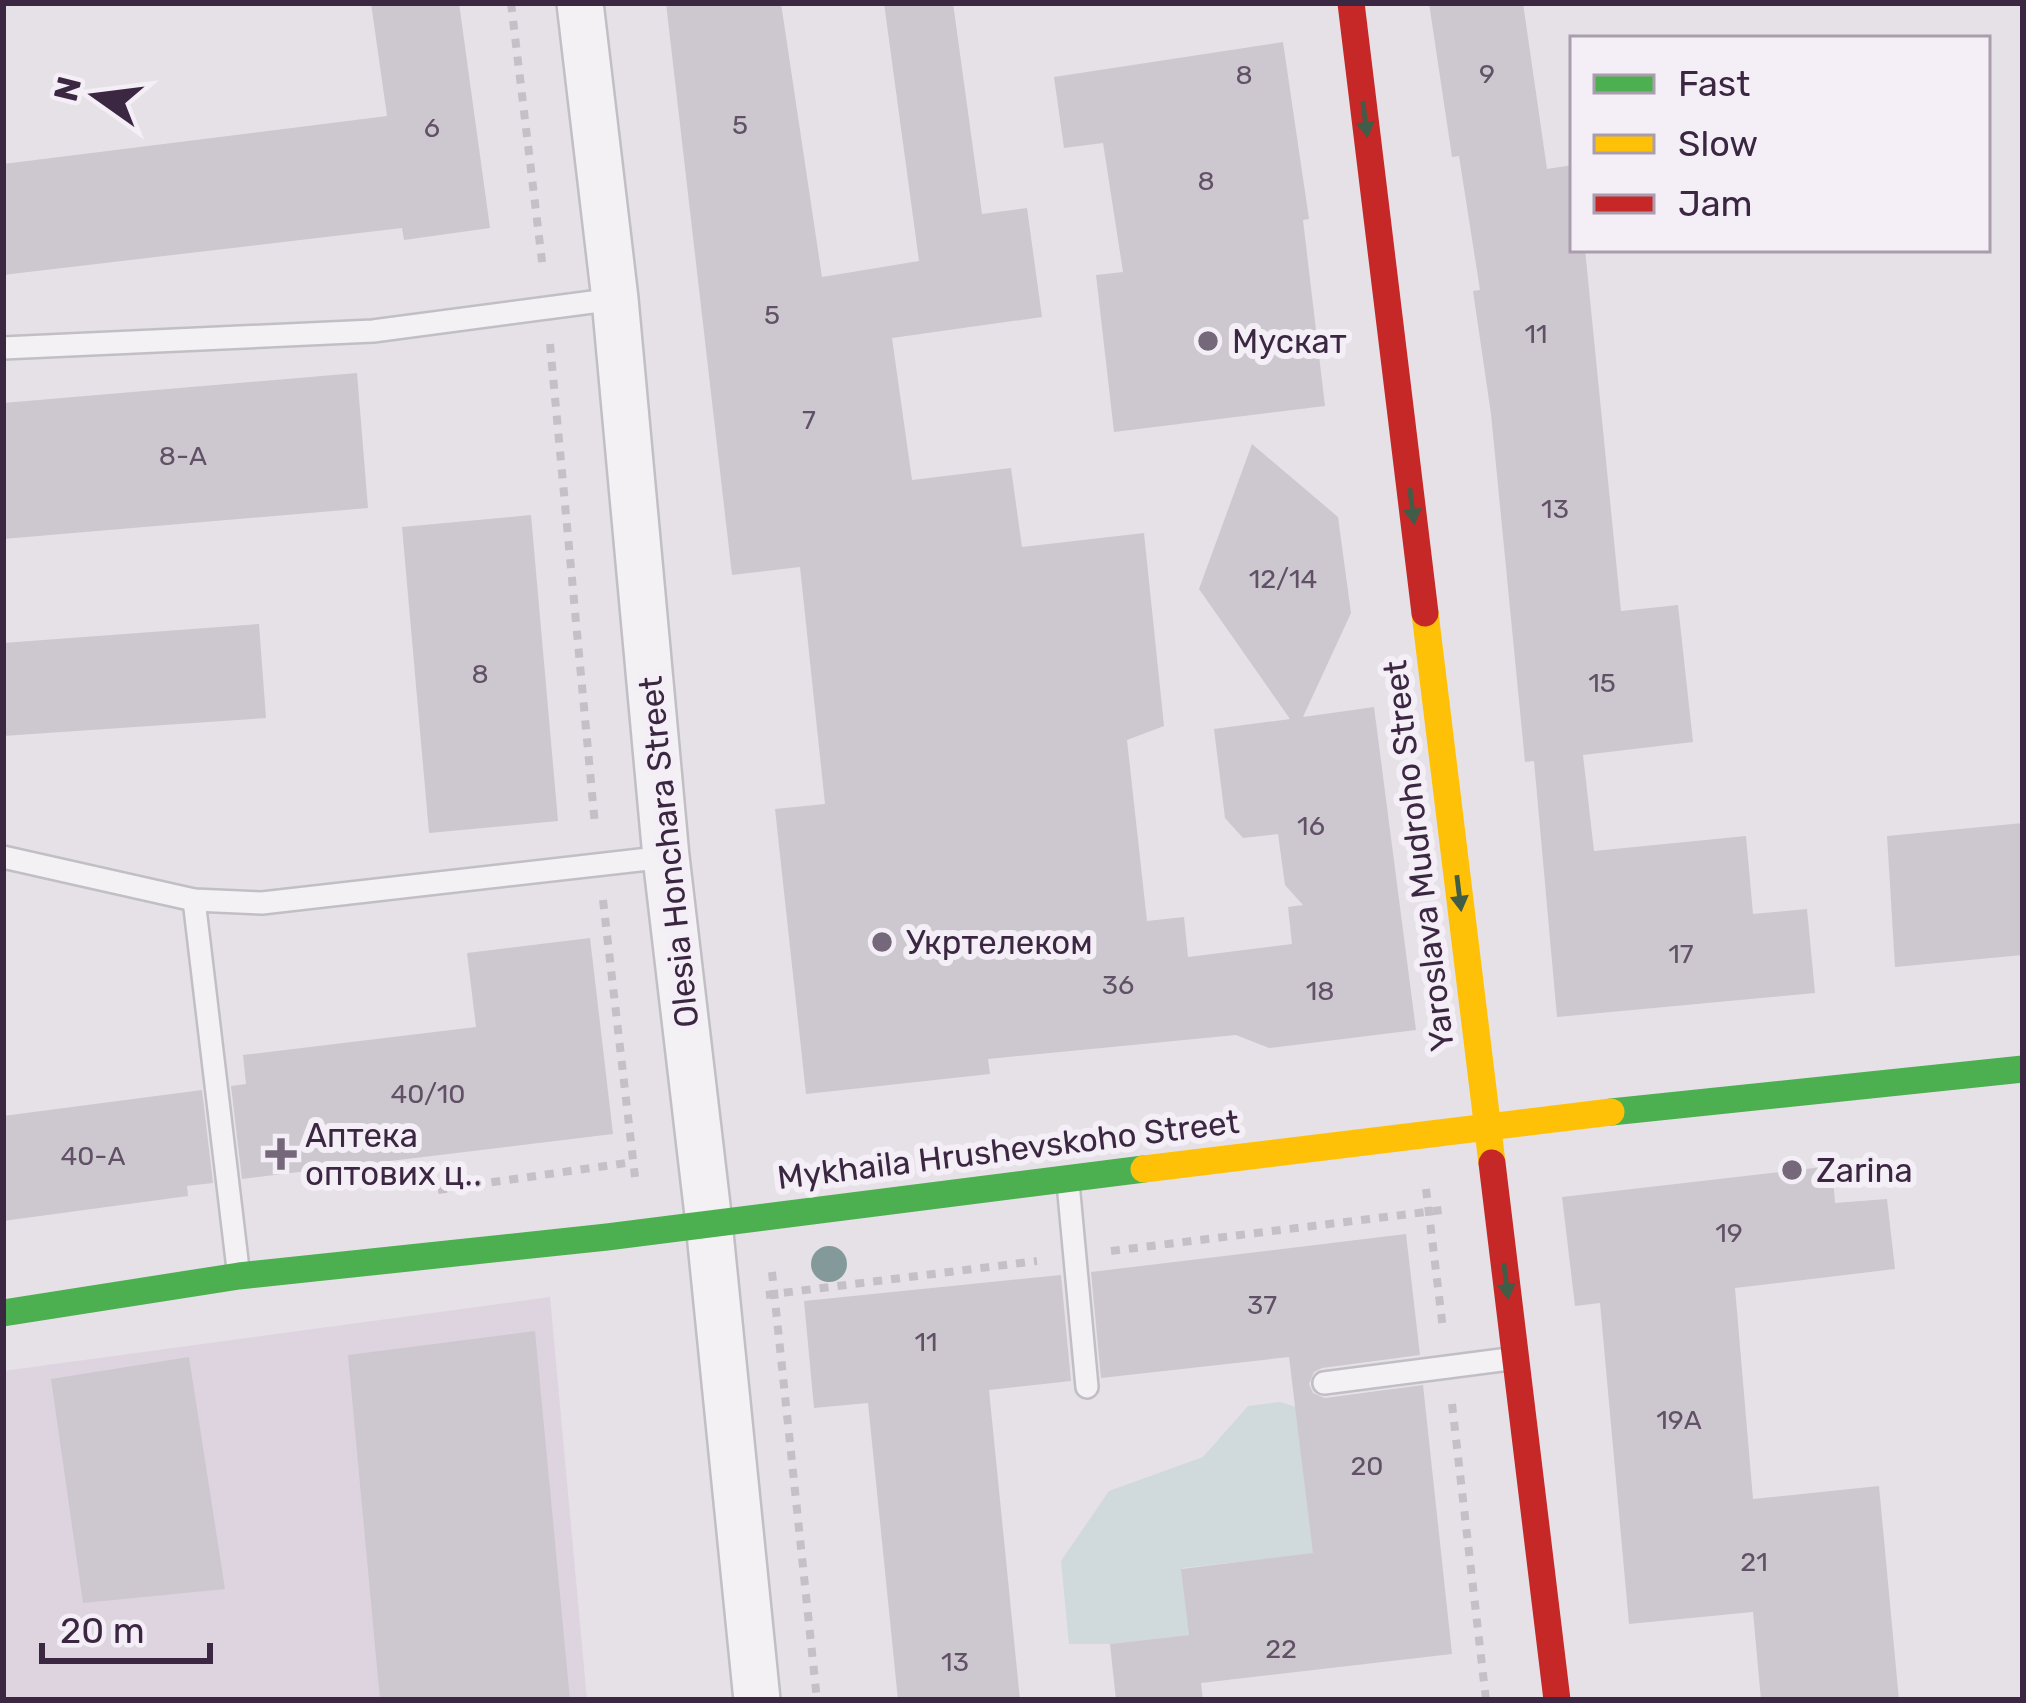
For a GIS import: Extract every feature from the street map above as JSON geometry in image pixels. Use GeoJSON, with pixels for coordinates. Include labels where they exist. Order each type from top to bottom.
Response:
{"type":"FeatureCollection","features":[{"type":"Feature","properties":{"kind":"street","name":"Olesia Honchara Street"},"geometry":{"type":"LineString","coordinates":[[580,3],[615,298],[666,857],[757,1700]]}},
{"type":"Feature","properties":{"kind":"street","name":"Yaroslava Mudroho Street"},"geometry":{"type":"LineString","coordinates":[[1351,3],[1557,1700]]}},
{"type":"Feature","properties":{"kind":"street","name":"Mykhaila Hrushevskoho Street"},"geometry":{"type":"LineString","coordinates":[[3,1313],[239,1276],[641,1232],[1486,1125],[2023,1070]]}},
{"type":"Feature","properties":{"kind":"lane"},"geometry":{"type":"LineString","coordinates":[[3,348],[373,331],[615,298]]}},
{"type":"Feature","properties":{"kind":"lane"},"geometry":{"type":"LineString","coordinates":[[3,856],[194,900],[262,903],[666,857]]}},
{"type":"Feature","properties":{"kind":"lane"},"geometry":{"type":"LineString","coordinates":[[194,900],[239,1276]]}},
{"type":"Feature","properties":{"kind":"lane"},"geometry":{"type":"LineString","coordinates":[[1067,1176],[1087,1388]]}},
{"type":"Feature","properties":{"kind":"lane"},"geometry":{"type":"LineString","coordinates":[[1324,1383],[1515,1358]]}},
{"type":"Feature","properties":{"kind":"path"},"geometry":{"type":"LineString","coordinates":[[512,3],[641,1232]]}},
{"type":"Feature","properties":{"kind":"path"},"geometry":{"type":"LineString","coordinates":[[1420,1134],[1486,1700]]}},
{"type":"Feature","properties":{"kind":"path"},"geometry":{"type":"LineString","coordinates":[[767,1216],[817,1700]]}},
{"type":"Feature","properties":{"kind":"shaded area"},"geometry":{"type":"Polygon","coordinates":[[[550,1297],[587,1700],[3,1700],[3,1371],[550,1297]]]}},
{"type":"Feature","properties":{"kind":"shaded area"},"geometry":{"type":"Polygon","coordinates":[[[1280,1402],[1296,1407],[1361,1524],[1313,1554],[1182,1568],[1189,1635],[1069,1644],[1061,1561],[1109,1491],[1203,1457],[1248,1406],[1280,1402]]]}},
{"type":"Feature","properties":{"kind":"building"},"geometry":{"type":"Polygon","coordinates":[[[371,3],[459,3],[490,228],[404,240],[402,228],[3,275],[3,164],[387,116],[371,3]]]}},
{"type":"Feature","properties":{"kind":"building"},"geometry":{"type":"Polygon","coordinates":[[[666,3],[781,3],[822,277],[919,261],[884,3],[953,3],[982,214],[1027,208],[1042,317],[892,338],[912,480],[1011,468],[1022,547],[1144,533],[1164,726],[1127,740],[1147,921],[1184,917],[1188,957],[1292,944],[1288,907],[1303,905],[1285,885],[1278,834],[1243,838],[1225,818],[1214,729],[1290,719],[1199,589],[1252,444],[1338,517],[1351,613],[1303,717],[1374,707],[1416,1030],[1269,1048],[1236,1035],[988,1059],[990,1074],[806,1094],[775,809],[825,804],[800,567],[732,575],[666,3]]]}},
{"type":"Feature","properties":{"kind":"building"},"geometry":{"type":"Polygon","coordinates":[[[1429,3],[1523,3],[1547,169],[1570,165],[1570,252],[1585,252],[1621,611],[1678,605],[1693,742],[1583,755],[1594,851],[1746,836],[1753,914],[1807,909],[1815,993],[1557,1017],[1534,761],[1525,762],[1491,414],[1473,291],[1480,290],[1459,156],[1452,157],[1429,3]]]}},
{"type":"Feature","properties":{"kind":"building"},"geometry":{"type":"Polygon","coordinates":[[[1283,42],[1309,219],[1303,220],[1325,406],[1114,432],[1096,275],[1123,272],[1103,143],[1064,148],[1054,77],[1283,42]]]}},
{"type":"Feature","properties":{"kind":"building"},"geometry":{"type":"Polygon","coordinates":[[[357,373],[368,508],[3,539],[3,403],[357,373]]]}},
{"type":"Feature","properties":{"kind":"building"},"geometry":{"type":"Polygon","coordinates":[[[531,515],[558,821],[429,833],[402,527],[531,515]]]}},
{"type":"Feature","properties":{"kind":"building"},"geometry":{"type":"Polygon","coordinates":[[[259,624],[266,718],[3,736],[3,643],[259,624]]]}},
{"type":"Feature","properties":{"kind":"building"},"geometry":{"type":"Polygon","coordinates":[[[2023,823],[2023,955],[1895,967],[1887,836],[2023,823]]]}},
{"type":"Feature","properties":{"kind":"building"},"geometry":{"type":"Polygon","coordinates":[[[590,938],[613,1134],[242,1179],[231,1086],[246,1084],[243,1055],[476,1027],[467,953],[590,938]]]}},
{"type":"Feature","properties":{"kind":"building"},"geometry":{"type":"Polygon","coordinates":[[[202,1090],[213,1183],[187,1186],[188,1196],[3,1221],[3,1116],[202,1090]]]}},
{"type":"Feature","properties":{"kind":"building"},"geometry":{"type":"Polygon","coordinates":[[[1832,1166],[1835,1203],[1887,1199],[1895,1269],[1735,1288],[1753,1499],[1879,1486],[1899,1700],[1761,1700],[1753,1612],[1629,1624],[1600,1303],[1575,1306],[1562,1197],[1832,1166]]]}},
{"type":"Feature","properties":{"kind":"building"},"geometry":{"type":"Polygon","coordinates":[[[1406,1234],[1420,1355],[1322,1368],[1314,1372],[1309,1384],[1313,1393],[1325,1398],[1423,1385],[1452,1654],[1201,1683],[1203,1700],[1116,1700],[1110,1644],[1189,1635],[1181,1569],[1313,1553],[1289,1357],[1101,1378],[1091,1272],[1406,1234]]]}},
{"type":"Feature","properties":{"kind":"building"},"geometry":{"type":"Polygon","coordinates":[[[1061,1275],[1071,1381],[989,1390],[1020,1700],[898,1700],[868,1403],[814,1408],[804,1301],[1061,1275]]]}},
{"type":"Feature","properties":{"kind":"building"},"geometry":{"type":"Polygon","coordinates":[[[535,1331],[570,1700],[380,1700],[348,1355],[535,1331]]]}},
{"type":"Feature","properties":{"kind":"building"},"geometry":{"type":"Polygon","coordinates":[[[189,1357],[225,1589],[83,1603],[51,1379],[189,1357]]]}},
{"type":"Feature","properties":{"kind":"traffic: fast"},"geometry":{"type":"LineString","coordinates":[[1611,1112],[2023,1069]]}},
{"type":"Feature","properties":{"kind":"traffic: fast"},"geometry":{"type":"LineString","coordinates":[[3,1313],[239,1276],[607,1237],[1144,1169]]}},
{"type":"Feature","properties":{"kind":"traffic: slow"},"geometry":{"type":"LineString","coordinates":[[1425,613],[1492,1163]]}},
{"type":"Feature","properties":{"kind":"traffic: slow"},"geometry":{"type":"LineString","coordinates":[[1144,1169],[1611,1112]]}},
{"type":"Feature","properties":{"kind":"traffic: jam"},"geometry":{"type":"LineString","coordinates":[[1351,3],[1425,613]]}},
{"type":"Feature","properties":{"kind":"traffic: jam"},"geometry":{"type":"LineString","coordinates":[[1492,1163],[1557,1700]]}},
{"type":"Feature","properties":{"kind":"place","name":"Мускат"},"geometry":{"type":"Point","coordinates":[1208,341]}},
{"type":"Feature","properties":{"kind":"place","name":"Укртелеком"},"geometry":{"type":"Point","coordinates":[882,942]}},
{"type":"Feature","properties":{"kind":"place","name":"Аптека оптових ц‥"},"geometry":{"type":"Point","coordinates":[281,1154]}},
{"type":"Feature","properties":{"kind":"place","name":"Zarina"},"geometry":{"type":"Point","coordinates":[1792,1170]}}]}
